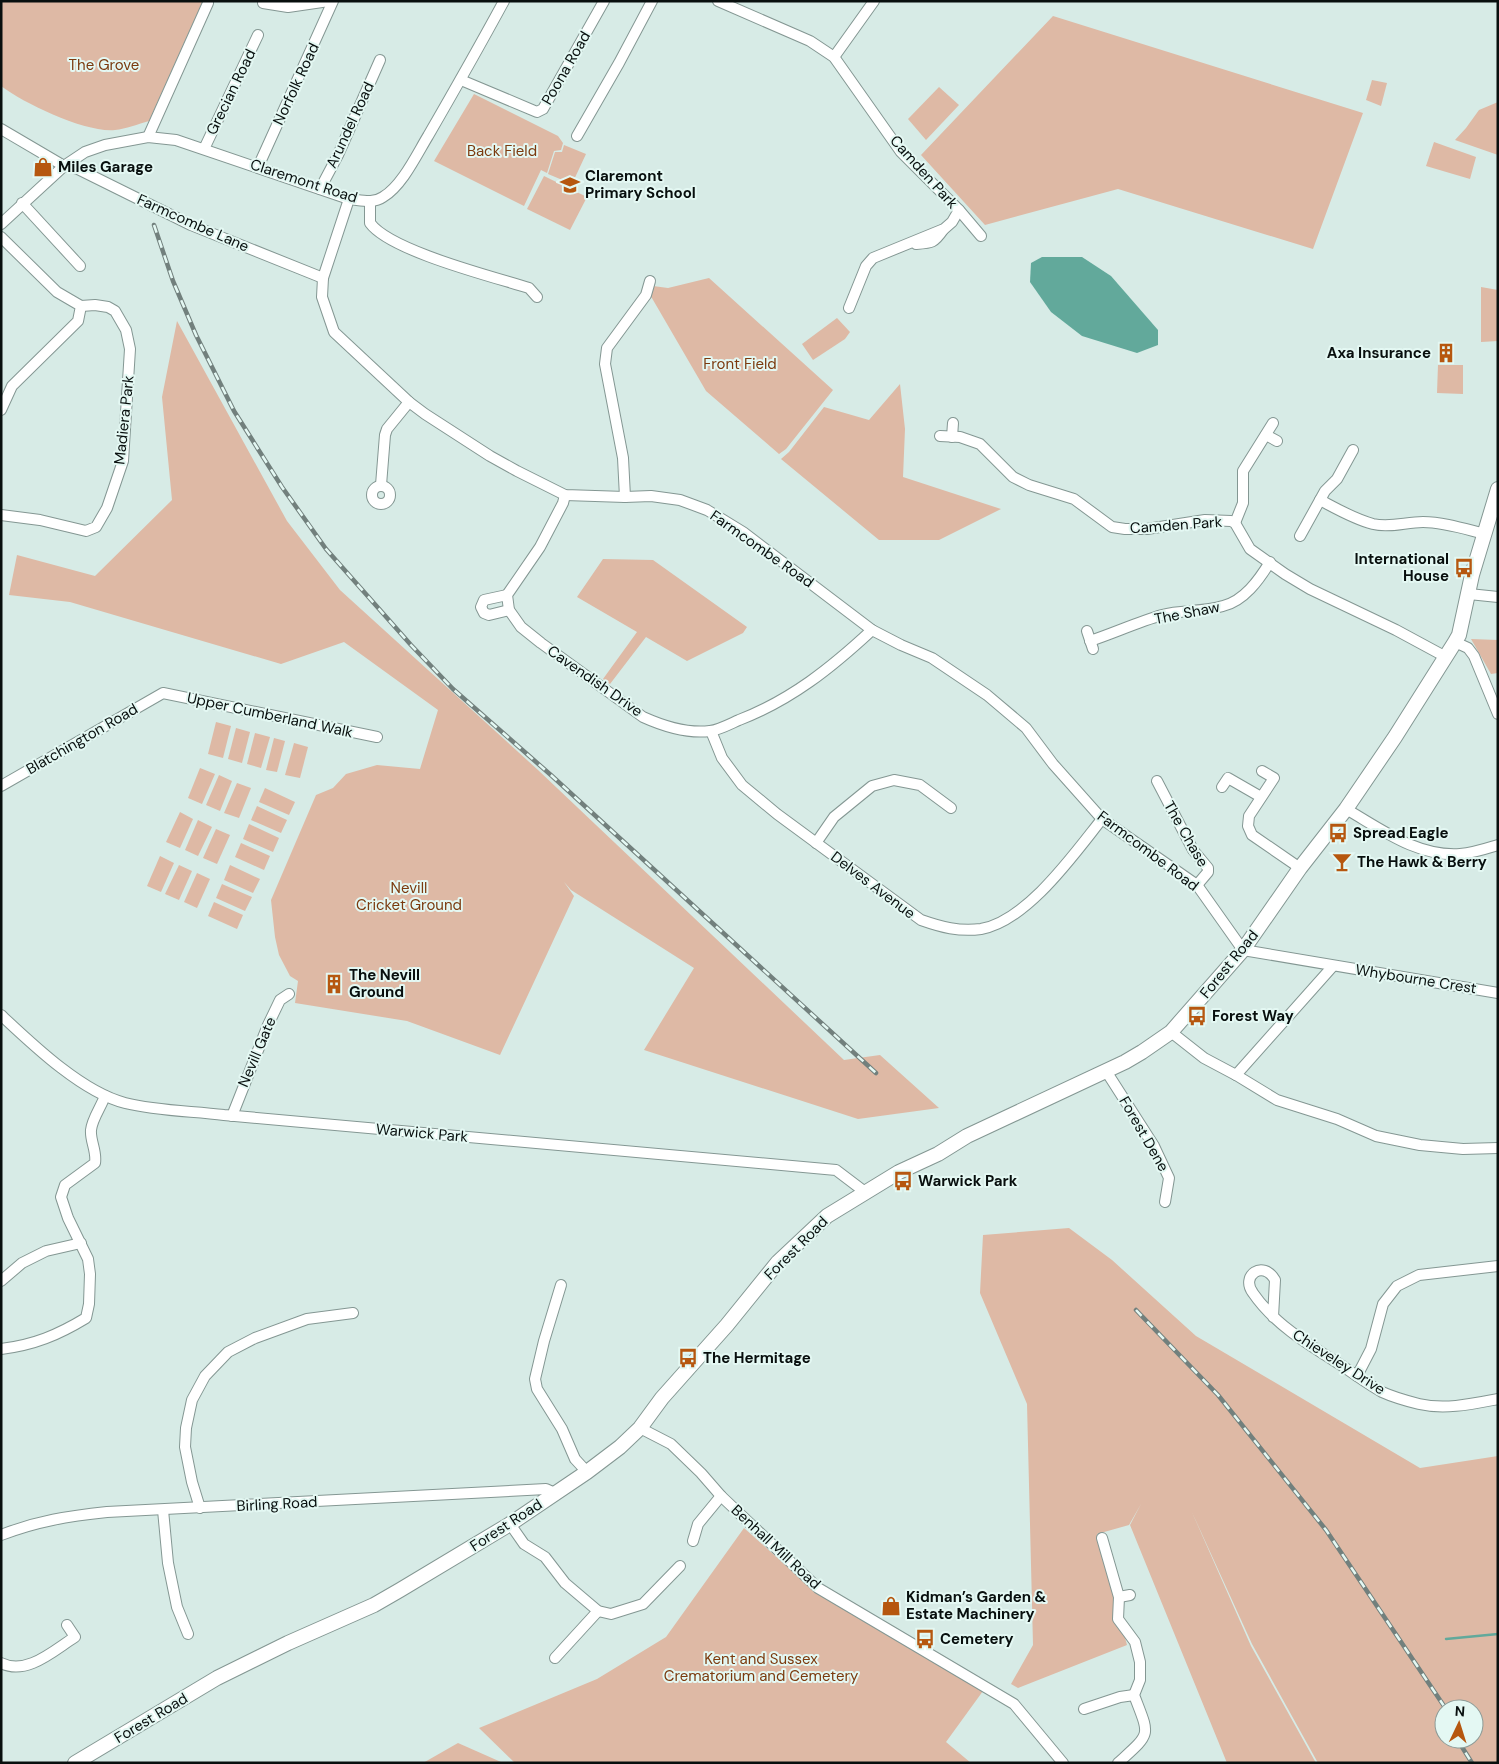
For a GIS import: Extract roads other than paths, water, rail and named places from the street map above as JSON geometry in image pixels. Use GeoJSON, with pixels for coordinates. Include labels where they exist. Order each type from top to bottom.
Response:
{"type":"FeatureCollection","features":[{"type":"Feature","properties":{"kind":"street"},"geometry":{"type":"LineString","coordinates":[[263,3],[288,7],[329,1]]}},
{"type":"Feature","properties":{"kind":"street","name":"Norfolk Road"},"geometry":{"type":"LineString","coordinates":[[258,167],[334,1]]}},
{"type":"Feature","properties":{"kind":"street","name":"Claremont Road"},"geometry":{"type":"LineString","coordinates":[[1,224],[64,166],[85,152],[105,145],[148,137],[176,140],[350,199],[370,201],[383,198],[392,191],[414,160],[504,1]]}},
{"type":"Feature","properties":{"kind":"street","name":"Poona Road"},"geometry":{"type":"LineString","coordinates":[[461,80],[536,112],[543,109],[604,1]]}},
{"type":"Feature","properties":{"kind":"street"},"geometry":{"type":"LineString","coordinates":[[577,136],[652,1]]}},
{"type":"Feature","properties":{"kind":"street","name":"Camden Park"},"geometry":{"type":"LineString","coordinates":[[718,1],[731,4],[810,41],[834,57],[901,152],[959,210],[981,236]]}},
{"type":"Feature","properties":{"kind":"street"},"geometry":{"type":"LineString","coordinates":[[834,57],[874,1]]}},
{"type":"Feature","properties":{"kind":"street"},"geometry":{"type":"LineString","coordinates":[[148,137],[208,3]]}},
{"type":"Feature","properties":{"kind":"street","name":"Grecian Road"},"geometry":{"type":"LineString","coordinates":[[204,149],[258,35]]}},
{"type":"Feature","properties":{"kind":"street","name":"Arundel Road"},"geometry":{"type":"LineString","coordinates":[[320,189],[337,157],[380,60]]}},
{"type":"Feature","properties":{"kind":"street","name":"Farmcombe Lane"},"geometry":{"type":"LineString","coordinates":[[1,129],[64,166],[78,169],[191,225],[324,278]]}},
{"type":"Feature","properties":{"kind":"street","name":"Farmcombe Road"},"geometry":{"type":"LineString","coordinates":[[350,199],[324,278],[322,297],[334,332],[409,402],[424,414],[490,456],[564,495],[651,496],[680,500],[708,510],[743,532],[872,630],[932,658],[987,695],[1026,728],[1053,764],[1102,819],[1197,885],[1243,950]]}},
{"type":"Feature","properties":{"kind":"street"},"geometry":{"type":"LineString","coordinates":[[370,201],[370,223],[385,236],[426,255],[530,288],[537,297]]}},
{"type":"Feature","properties":{"kind":"street"},"geometry":{"type":"LineString","coordinates":[[22,203],[80,266]]}},
{"type":"Feature","properties":{"kind":"street"},"geometry":{"type":"LineString","coordinates":[[849,308],[866,266],[873,258],[908,245],[932,243],[944,228],[952,222],[959,210]]}},
{"type":"Feature","properties":{"kind":"street"},"geometry":{"type":"LineString","coordinates":[[1,237],[57,292],[81,306],[78,321],[12,386],[1,410]]}},
{"type":"Feature","properties":{"kind":"street"},"geometry":{"type":"LineString","coordinates":[[625,497],[624,458],[605,364],[607,348],[646,295],[650,281]]}},
{"type":"Feature","properties":{"kind":"street","name":"Madiera Park"},"geometry":{"type":"LineString","coordinates":[[1,515],[40,520],[86,531],[96,527],[107,508],[123,461],[130,349],[126,330],[115,311],[108,307],[95,305],[81,306]]}},
{"type":"Feature","properties":{"kind":"street"},"geometry":{"type":"LineString","coordinates":[[381,485],[385,435],[409,402]]}},
{"type":"Feature","properties":{"kind":"street"},"geometry":{"type":"LineString","coordinates":[[952,437],[953,423]]}},
{"type":"Feature","properties":{"kind":"street"},"geometry":{"type":"LineString","coordinates":[[1236,523],[1244,503],[1243,471],[1273,423]]}},
{"type":"Feature","properties":{"kind":"street"},"geometry":{"type":"LineString","coordinates":[[1266,435],[1277,441]]}},
{"type":"Feature","properties":{"kind":"street","name":"Camden Park"},"geometry":{"type":"LineString","coordinates":[[940,436],[969,440],[980,444],[1013,478],[1074,499],[1112,527],[1125,529],[1148,528],[1218,519],[1236,523],[1250,549],[1310,588],[1446,657]]}},
{"type":"Feature","properties":{"kind":"street"},"geometry":{"type":"LineString","coordinates":[[1300,536],[1325,491],[1338,479],[1353,450]]}},
{"type":"Feature","properties":{"kind":"street","name":"Forest Road"},"geometry":{"type":"LineString","coordinates":[[75,1763],[217,1678],[288,1643],[374,1605],[510,1524],[587,1472],[620,1447],[640,1428],[671,1387],[727,1325],[778,1262],[827,1216],[905,1169],[938,1154],[967,1136],[1106,1071],[1142,1052],[1171,1032],[1243,950],[1300,868],[1346,809],[1446,657],[1459,635],[1472,575],[1498,489]]}},
{"type":"Feature","properties":{"kind":"street"},"geometry":{"type":"LineString","coordinates":[[508,595],[484,600],[481,607],[484,613],[489,615],[509,610],[508,595],[540,547],[563,503],[564,495]]}},
{"type":"Feature","properties":{"kind":"street"},"geometry":{"type":"LineString","coordinates":[[1320,500],[1355,518],[1374,524],[1394,526],[1422,522],[1485,534]]}},
{"type":"Feature","properties":{"kind":"street","name":"The Shaw"},"geometry":{"type":"LineString","coordinates":[[1090,641],[1160,616],[1225,606],[1248,591],[1270,562]]}},
{"type":"Feature","properties":{"kind":"street"},"geometry":{"type":"LineString","coordinates":[[1469,594],[1498,597]]}},
{"type":"Feature","properties":{"kind":"street","name":"Cavendish Drive"},"geometry":{"type":"LineString","coordinates":[[509,610],[521,627],[540,643],[643,716],[658,723],[693,731],[711,731],[761,712],[805,686],[843,657],[872,630]]}},
{"type":"Feature","properties":{"kind":"street"},"geometry":{"type":"LineString","coordinates":[[1455,642],[1468,648],[1474,656],[1498,714]]}},
{"type":"Feature","properties":{"kind":"street","name":"Upper Cumberland Walk"},"geometry":{"type":"LineString","coordinates":[[163,693],[377,737]]}},
{"type":"Feature","properties":{"kind":"street","name":"Blatchington Road"},"geometry":{"type":"LineString","coordinates":[[1,786],[163,693]]}},
{"type":"Feature","properties":{"kind":"street","name":"Delves Avenue"},"geometry":{"type":"LineString","coordinates":[[711,731],[722,758],[742,785],[777,814],[921,920],[942,928],[956,930],[982,929],[1000,922],[1028,905],[1067,863],[1102,819]]}},
{"type":"Feature","properties":{"kind":"street"},"geometry":{"type":"LineString","coordinates":[[1262,771],[1274,778],[1249,816],[1248,826],[1252,836],[1300,868]]}},
{"type":"Feature","properties":{"kind":"street"},"geometry":{"type":"LineString","coordinates":[[1222,787],[1228,778],[1261,797]]}},
{"type":"Feature","properties":{"kind":"street"},"geometry":{"type":"LineString","coordinates":[[816,843],[834,817],[872,786],[894,780],[920,785],[951,808]]}},
{"type":"Feature","properties":{"kind":"street","name":"The Chase"},"geometry":{"type":"LineString","coordinates":[[1157,781],[1192,850],[1208,868],[1208,872],[1197,885]]}},
{"type":"Feature","properties":{"kind":"street"},"geometry":{"type":"LineString","coordinates":[[1346,809],[1398,840],[1414,847],[1458,854],[1470,853],[1498,845]]}},
{"type":"Feature","properties":{"kind":"street","name":"Whybourne Crest"},"geometry":{"type":"LineString","coordinates":[[1243,950],[1498,993]]}},
{"type":"Feature","properties":{"kind":"street","name":"Whybourne Crest"},"geometry":{"type":"LineString","coordinates":[[1236,1075],[1333,966]]}},
{"type":"Feature","properties":{"kind":"street","name":"Nevill Gate"},"geometry":{"type":"LineString","coordinates":[[232,1116],[272,1017],[280,1000],[289,994]]}},
{"type":"Feature","properties":{"kind":"street","name":"Warwick Park"},"geometry":{"type":"LineString","coordinates":[[1,1015],[78,1080],[104,1096],[125,1103],[232,1116],[836,1170],[865,1192]]}},
{"type":"Feature","properties":{"kind":"street"},"geometry":{"type":"LineString","coordinates":[[1171,1032],[1204,1058],[1277,1100],[1337,1119],[1376,1136],[1429,1146],[1463,1149],[1498,1148]]}},
{"type":"Feature","properties":{"kind":"street","name":"Forest Dene"},"geometry":{"type":"LineString","coordinates":[[1106,1071],[1154,1146],[1169,1178],[1165,1202]]}},
{"type":"Feature","properties":{"kind":"street"},"geometry":{"type":"LineString","coordinates":[[1,1350],[26,1346],[90,1320],[90,1274],[88,1259],[60,1197],[65,1186],[95,1163],[96,1156],[91,1132],[92,1123],[104,1096]]}},
{"type":"Feature","properties":{"kind":"street"},"geometry":{"type":"LineString","coordinates":[[1,1281],[22,1262],[46,1252],[81,1243]]}},
{"type":"Feature","properties":{"kind":"street"},"geometry":{"type":"LineString","coordinates":[[1357,1376],[1371,1349],[1383,1304],[1397,1286],[1418,1275],[1498,1266]]}},
{"type":"Feature","properties":{"kind":"street"},"geometry":{"type":"LineString","coordinates":[[561,1285],[535,1379],[537,1389],[562,1429],[575,1458],[587,1472]]}},
{"type":"Feature","properties":{"kind":"street"},"geometry":{"type":"LineString","coordinates":[[200,1508],[192,1482],[185,1447],[186,1428],[192,1400],[205,1376],[228,1352],[254,1338],[307,1320],[353,1313]]}},
{"type":"Feature","properties":{"kind":"street","name":"Chieveley Drive"},"geometry":{"type":"LineString","coordinates":[[1273,1317],[1313,1347],[1384,1393],[1420,1404],[1460,1406],[1498,1399]]}},
{"type":"Feature","properties":{"kind":"street","name":"Benhall Mill Road"},"geometry":{"type":"LineString","coordinates":[[640,1428],[671,1444],[721,1496],[818,1588],[1014,1704],[1063,1763]]}},
{"type":"Feature","properties":{"kind":"street","name":"Birling Road"},"geometry":{"type":"LineString","coordinates":[[1,1535],[23,1526],[59,1518],[107,1512],[546,1489],[555,1493]]}},
{"type":"Feature","properties":{"kind":"street"},"geometry":{"type":"LineString","coordinates":[[692,1541],[698,1524],[721,1496]]}},
{"type":"Feature","properties":{"kind":"street"},"geometry":{"type":"LineString","coordinates":[[163,1510],[168,1563],[177,1607],[188,1634]]}},
{"type":"Feature","properties":{"kind":"street"},"geometry":{"type":"LineString","coordinates":[[510,1524],[524,1544],[545,1557],[565,1583],[598,1611],[611,1614],[643,1604],[680,1566]]}},
{"type":"Feature","properties":{"kind":"street"},"geometry":{"type":"LineString","coordinates":[[1102,1538],[1119,1597],[1118,1619],[1135,1642],[1140,1662],[1140,1680],[1134,1695],[1145,1725],[1146,1734],[1142,1741],[1118,1763]]}},
{"type":"Feature","properties":{"kind":"street"},"geometry":{"type":"LineString","coordinates":[[1119,1597],[1130,1594]]}},
{"type":"Feature","properties":{"kind":"street"},"geometry":{"type":"LineString","coordinates":[[555,1658],[598,1611]]}},
{"type":"Feature","properties":{"kind":"street"},"geometry":{"type":"LineString","coordinates":[[1,1663],[18,1668],[34,1663],[75,1637],[67,1625]]}},
{"type":"Feature","properties":{"kind":"street"},"geometry":{"type":"LineString","coordinates":[[1084,1709],[1120,1697],[1134,1695]]}},
{"type":"Feature","properties":{"kind":"waterway"},"geometry":{"type":"LineString","coordinates":[[1446,1639],[1498,1634]]}},
{"type":"Feature","properties":{"kind":"railway"},"geometry":{"type":"LineString","coordinates":[[154,225],[173,281],[196,335],[234,411],[282,487],[326,549],[411,645],[453,689],[552,776],[876,1073]]}},
{"type":"Feature","properties":{"kind":"railway"},"geometry":{"type":"LineString","coordinates":[[1136,1310],[1218,1395],[1326,1530],[1439,1699]]}},
{"type":"Feature","properties":{"kind":"railway"},"geometry":{"type":"LineString","coordinates":[[1463,1749],[1472,1763]]}},
{"type":"Feature","properties":{"kind":"place","name":"Miles Garage"},"geometry":{"type":"Point","coordinates":[43,167]}},
{"type":"Feature","properties":{"kind":"place","name":"Claremont Primary School"},"geometry":{"type":"Point","coordinates":[570,185]}},
{"type":"Feature","properties":{"kind":"place","name":"Axa Insurance"},"geometry":{"type":"Point","coordinates":[1446,353]}},
{"type":"Feature","properties":{"kind":"place","name":"International House"},"geometry":{"type":"Point","coordinates":[1464,568]}},
{"type":"Feature","properties":{"kind":"place","name":"Spread Eagle"},"geometry":{"type":"Point","coordinates":[1338,833]}},
{"type":"Feature","properties":{"kind":"place","name":"The Hawk & Berry"},"geometry":{"type":"Point","coordinates":[1342,862]}},
{"type":"Feature","properties":{"kind":"place","name":"The Nevill Ground"},"geometry":{"type":"Point","coordinates":[334,984]}},
{"type":"Feature","properties":{"kind":"place","name":"Forest Way"},"geometry":{"type":"Point","coordinates":[1197,1016]}},
{"type":"Feature","properties":{"kind":"place","name":"Warwick Park"},"geometry":{"type":"Point","coordinates":[903,1181]}},
{"type":"Feature","properties":{"kind":"place","name":"The Hermitage"},"geometry":{"type":"Point","coordinates":[688,1358]}},
{"type":"Feature","properties":{"kind":"place","name":"Kidman’s Garden & Estate Machinery"},"geometry":{"type":"Point","coordinates":[891,1606]}},
{"type":"Feature","properties":{"kind":"place","name":"Cemetery"},"geometry":{"type":"Point","coordinates":[925,1639]}},
{"type":"Feature","properties":{"kind":"park label","name":"The Grove"},"geometry":{"type":"Point","coordinates":[104,65]}},
{"type":"Feature","properties":{"kind":"park label","name":"Back Field"},"geometry":{"type":"Point","coordinates":[502,151]}},
{"type":"Feature","properties":{"kind":"park label","name":"Front Field"},"geometry":{"type":"Point","coordinates":[740,364]}},
{"type":"Feature","properties":{"kind":"park label","name":"Nevill Cricket Ground"},"geometry":{"type":"Point","coordinates":[409,896]}},
{"type":"Feature","properties":{"kind":"park label","name":"Kent and Sussex Crematorium and Cemetery"},"geometry":{"type":"Point","coordinates":[761,1668]}}]}
